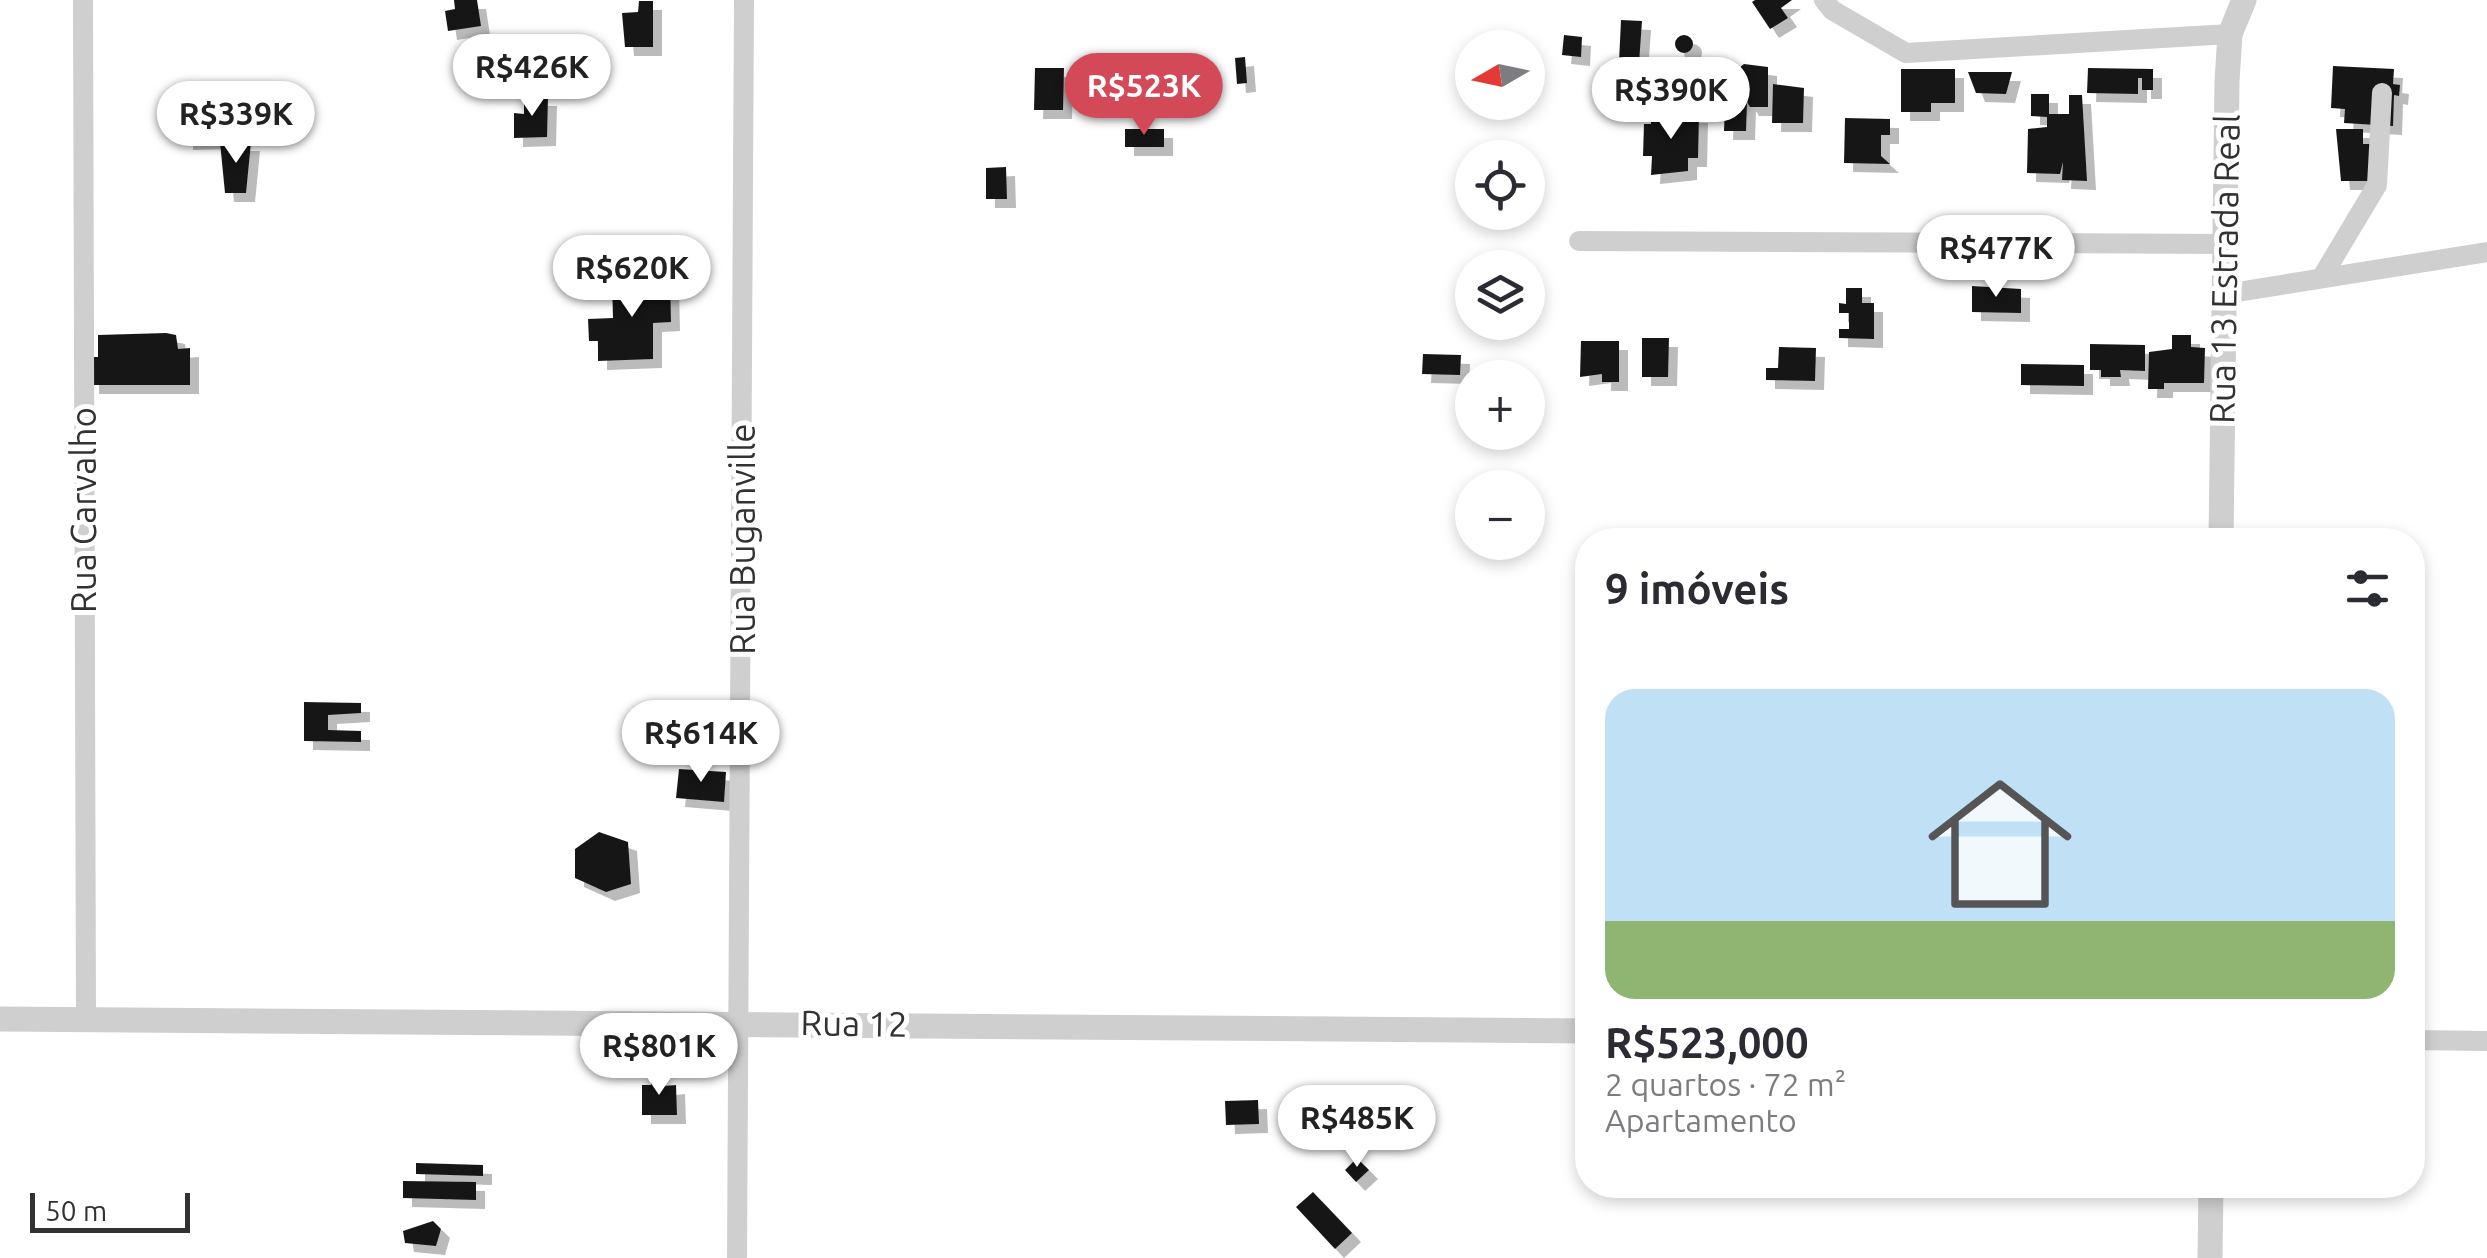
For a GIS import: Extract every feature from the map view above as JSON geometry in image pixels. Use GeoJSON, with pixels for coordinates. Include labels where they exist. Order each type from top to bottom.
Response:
{"type":"FeatureCollection","features":[{"type":"Feature","properties":{"kind":"street","name":"Rua Carvalho"},"geometry":{"type":"LineString","coordinates":[[83,0],[86,1019]]}},
{"type":"Feature","properties":{"kind":"street","name":"Rua Buganville"},"geometry":{"type":"LineString","coordinates":[[737,1258],[742,1023],[744,0]]}},
{"type":"Feature","properties":{"kind":"street"},"geometry":{"type":"LineString","coordinates":[[1824,0],[1832,10],[1906,54],[2230,34]]}},
{"type":"Feature","properties":{"kind":"street","name":"Rua 13 Estrada Real"},"geometry":{"type":"LineString","coordinates":[[2221,528],[2230,34],[2244,0]]}},
{"type":"Feature","properties":{"kind":"street"},"geometry":{"type":"LineString","coordinates":[[2322,277],[2377,185],[2382,94]]}},
{"type":"Feature","properties":{"kind":"street"},"geometry":{"type":"LineString","coordinates":[[1580,241],[2226,244]]}},
{"type":"Feature","properties":{"kind":"street"},"geometry":{"type":"LineString","coordinates":[[2225,294],[2487,252]]}},
{"type":"Feature","properties":{"kind":"street","name":"Rua 12"},"geometry":{"type":"LineString","coordinates":[[0,1019],[1575,1032]]}},
{"type":"Feature","properties":{"kind":"street"},"geometry":{"type":"LineString","coordinates":[[2425,1040],[2487,1042]]}},
{"type":"Feature","properties":{"kind":"street"},"geometry":{"type":"LineString","coordinates":[[2210,1258],[2211,1198]]}},
{"type":"Feature","properties":{"kind":"building"},"geometry":{"type":"Polygon","coordinates":[[[454,0],[477,0],[481,26],[448,31],[445,11],[455,9],[454,0]]]}},
{"type":"Feature","properties":{"kind":"building"},"geometry":{"type":"Polygon","coordinates":[[[1792,0],[1781,8],[1788,18],[1770,29],[1752,2],[1792,0]]]}},
{"type":"Feature","properties":{"kind":"building"},"geometry":{"type":"Polygon","coordinates":[[[639,1],[653,1],[653,47],[625,47],[622,13],[638,12],[639,1]]]}},
{"type":"Feature","properties":{"kind":"building"},"geometry":{"type":"Polygon","coordinates":[[[1621,20],[1642,21],[1639,63],[1619,62],[1621,20]]]}},
{"type":"Feature","properties":{"kind":"building"},"geometry":{"type":"Polygon","coordinates":[[[1564,35],[1582,37],[1581,57],[1562,55],[1564,35]]]}},
{"type":"Feature","properties":{"kind":"building"},"geometry":{"type":"Polygon","coordinates":[[[1684,35],[1691,37],[1691,51],[1684,53],[1677,51],[1675,44],[1677,37],[1684,35]]]}},
{"type":"Feature","properties":{"kind":"building"},"geometry":{"type":"Polygon","coordinates":[[[1245,57],[1247,83],[1237,84],[1235,58],[1245,57]]]}},
{"type":"Feature","properties":{"kind":"building"},"geometry":{"type":"Polygon","coordinates":[[[1744,64],[1768,67],[1768,107],[1750,107],[1747,102],[1746,131],[1724,131],[1725,102],[1717,102],[1718,71],[1735,71],[1744,64]]]}},
{"type":"Feature","properties":{"kind":"building"},"geometry":{"type":"Polygon","coordinates":[[[1683,65],[1705,65],[1705,97],[1683,96],[1683,65]]]}},
{"type":"Feature","properties":{"kind":"building"},"geometry":{"type":"Polygon","coordinates":[[[2333,66],[2394,69],[2393,84],[2400,85],[2399,96],[2394,95],[2393,126],[2344,123],[2345,109],[2331,108],[2333,66]]]}},
{"type":"Feature","properties":{"kind":"building"},"geometry":{"type":"Polygon","coordinates":[[[1035,68],[1064,68],[1063,110],[1034,110],[1035,68]]]}},
{"type":"Feature","properties":{"kind":"building"},"geometry":{"type":"Polygon","coordinates":[[[2088,68],[2153,69],[2153,90],[2142,90],[2142,78],[2138,78],[2138,94],[2087,93],[2088,68]]]}},
{"type":"Feature","properties":{"kind":"building"},"geometry":{"type":"Polygon","coordinates":[[[1901,69],[1955,69],[1955,103],[1931,103],[1931,112],[1901,112],[1901,69]]]}},
{"type":"Feature","properties":{"kind":"building"},"geometry":{"type":"Polygon","coordinates":[[[1968,72],[2012,72],[2006,94],[1976,93],[1968,72]]]}},
{"type":"Feature","properties":{"kind":"building"},"geometry":{"type":"Polygon","coordinates":[[[185,84],[219,84],[224,140],[184,141],[185,84]]]}},
{"type":"Feature","properties":{"kind":"building"},"geometry":{"type":"Polygon","coordinates":[[[1773,84],[1804,88],[1803,123],[1772,123],[1773,84]]]}},
{"type":"Feature","properties":{"kind":"building"},"geometry":{"type":"Polygon","coordinates":[[[2031,94],[2049,94],[2049,114],[2069,114],[2069,95],[2082,95],[2087,181],[2062,180],[2063,162],[2060,174],[2027,173],[2028,129],[2047,127],[2047,117],[2031,116],[2031,94]]]}},
{"type":"Feature","properties":{"kind":"building"},"geometry":{"type":"Polygon","coordinates":[[[524,97],[548,97],[547,137],[514,138],[514,113],[524,114],[524,97]]]}},
{"type":"Feature","properties":{"kind":"building"},"geometry":{"type":"Polygon","coordinates":[[[1651,113],[1699,114],[1698,158],[1688,158],[1688,171],[1651,175],[1652,156],[1643,156],[1644,124],[1651,124],[1651,113]]]}},
{"type":"Feature","properties":{"kind":"building"},"geometry":{"type":"Polygon","coordinates":[[[1845,118],[1890,119],[1890,135],[1881,135],[1881,156],[1890,164],[1844,163],[1845,118]]]}},
{"type":"Feature","properties":{"kind":"building"},"geometry":{"type":"Polygon","coordinates":[[[1125,129],[1164,129],[1164,147],[1125,147],[1125,129]]]}},
{"type":"Feature","properties":{"kind":"building"},"geometry":{"type":"Polygon","coordinates":[[[2336,129],[2363,129],[2363,144],[2371,144],[2371,181],[2341,181],[2336,129]]]}},
{"type":"Feature","properties":{"kind":"building"},"geometry":{"type":"Polygon","coordinates":[[[220,142],[251,142],[246,193],[225,193],[220,142]]]}},
{"type":"Feature","properties":{"kind":"building"},"geometry":{"type":"Polygon","coordinates":[[[1006,167],[1007,199],[986,199],[986,168],[1006,167]]]}},
{"type":"Feature","properties":{"kind":"building"},"geometry":{"type":"Polygon","coordinates":[[[670,280],[671,322],[653,323],[653,359],[598,361],[598,341],[589,341],[588,319],[613,318],[612,281],[670,280]]]}},
{"type":"Feature","properties":{"kind":"building"},"geometry":{"type":"Polygon","coordinates":[[[1972,286],[2021,289],[2021,313],[1972,312],[1972,286]]]}},
{"type":"Feature","properties":{"kind":"building"},"geometry":{"type":"Polygon","coordinates":[[[1846,288],[1862,288],[1862,303],[1874,303],[1874,339],[1839,338],[1839,329],[1849,329],[1849,313],[1839,313],[1839,303],[1846,304],[1846,288]]]}},
{"type":"Feature","properties":{"kind":"building"},"geometry":{"type":"Polygon","coordinates":[[[98,335],[176,335],[178,349],[190,348],[190,385],[90,385],[90,357],[98,357],[98,335]]]}},
{"type":"Feature","properties":{"kind":"building"},"geometry":{"type":"Polygon","coordinates":[[[2172,335],[2191,335],[2191,347],[2205,348],[2204,383],[2164,383],[2164,389],[2148,389],[2149,352],[2172,349],[2172,335]]]}},
{"type":"Feature","properties":{"kind":"building"},"geometry":{"type":"Polygon","coordinates":[[[1642,338],[1669,338],[1668,377],[1642,377],[1642,338]]]}},
{"type":"Feature","properties":{"kind":"building"},"geometry":{"type":"Polygon","coordinates":[[[1581,341],[1619,341],[1619,382],[1602,382],[1602,374],[1580,377],[1581,341]]]}},
{"type":"Feature","properties":{"kind":"building"},"geometry":{"type":"Polygon","coordinates":[[[2090,344],[2145,345],[2145,371],[2120,370],[2121,377],[2101,377],[2101,370],[2090,370],[2090,344]]]}},
{"type":"Feature","properties":{"kind":"building"},"geometry":{"type":"Polygon","coordinates":[[[1779,347],[1816,348],[1815,381],[1766,380],[1766,368],[1778,368],[1779,347]]]}},
{"type":"Feature","properties":{"kind":"building"},"geometry":{"type":"Polygon","coordinates":[[[1423,354],[1461,355],[1461,360],[1455,360],[1455,375],[1422,374],[1423,354]]]}},
{"type":"Feature","properties":{"kind":"building"},"geometry":{"type":"Polygon","coordinates":[[[2021,364],[2084,365],[2084,386],[2021,385],[2021,364]]]}},
{"type":"Feature","properties":{"kind":"building"},"geometry":{"type":"Polygon","coordinates":[[[304,702],[361,703],[361,713],[328,715],[328,730],[361,731],[361,742],[304,741],[304,702]]]}},
{"type":"Feature","properties":{"kind":"building"},"geometry":{"type":"Polygon","coordinates":[[[679,769],[726,772],[724,802],[676,798],[679,769]]]}},
{"type":"Feature","properties":{"kind":"building"},"geometry":{"type":"Polygon","coordinates":[[[599,832],[628,842],[631,884],[606,892],[575,878],[575,849],[599,832]]]}},
{"type":"Feature","properties":{"kind":"building"},"geometry":{"type":"Polygon","coordinates":[[[651,1076],[664,1076],[664,1085],[659,1087],[676,1085],[677,1115],[642,1115],[642,1085],[651,1085],[651,1076]]]}},
{"type":"Feature","properties":{"kind":"building"},"geometry":{"type":"Polygon","coordinates":[[[1258,1100],[1259,1124],[1226,1125],[1225,1101],[1258,1100]]]}},
{"type":"Feature","properties":{"kind":"building"},"geometry":{"type":"Polygon","coordinates":[[[1357,1158],[1369,1170],[1356,1182],[1345,1170],[1357,1158]]]}},
{"type":"Feature","properties":{"kind":"building"},"geometry":{"type":"Polygon","coordinates":[[[416,1163],[483,1165],[483,1176],[416,1174],[416,1163]]]}},
{"type":"Feature","properties":{"kind":"building"},"geometry":{"type":"Polygon","coordinates":[[[403,1181],[476,1182],[476,1200],[403,1198],[403,1181]]]}},
{"type":"Feature","properties":{"kind":"building"},"geometry":{"type":"Polygon","coordinates":[[[1313,1192],[1352,1233],[1335,1249],[1296,1207],[1313,1192]]]}},
{"type":"Feature","properties":{"kind":"building"},"geometry":{"type":"Polygon","coordinates":[[[433,1221],[441,1229],[436,1246],[405,1243],[403,1231],[433,1221]]]}}]}
